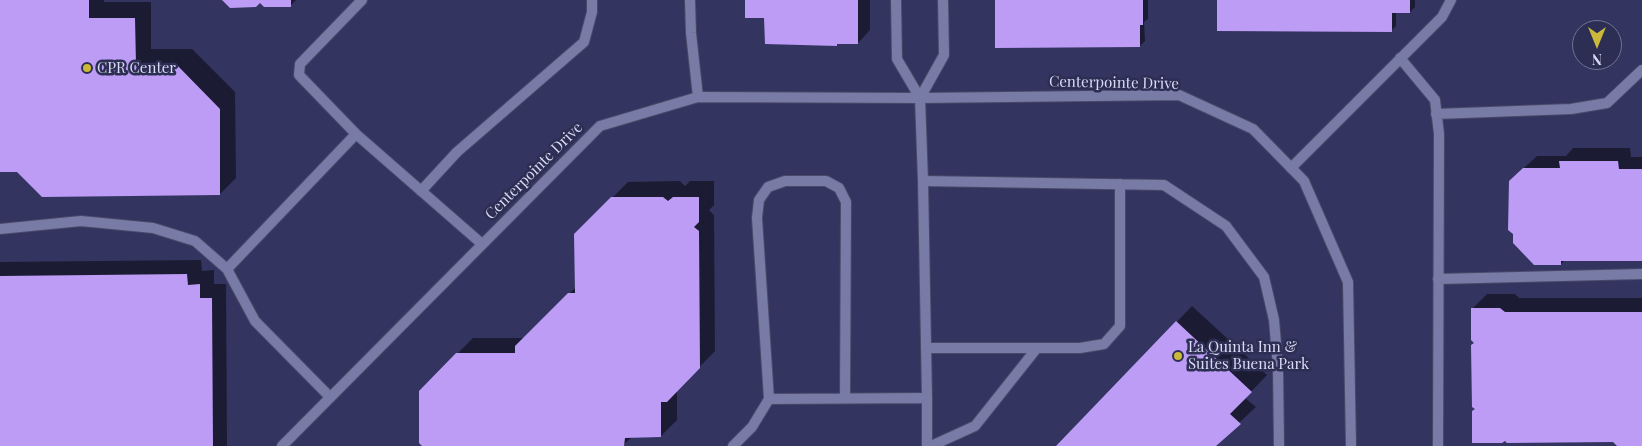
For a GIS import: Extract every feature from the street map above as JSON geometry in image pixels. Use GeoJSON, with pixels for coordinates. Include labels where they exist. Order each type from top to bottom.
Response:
{"type":"FeatureCollection","features":[{"type":"Feature","properties":{"kind":"street"},"geometry":{"type":"LineString","coordinates":[[362,0],[300,64],[299,75],[356,134],[482,244]]}},
{"type":"Feature","properties":{"kind":"street"},"geometry":{"type":"LineString","coordinates":[[421,191],[457,152],[584,42],[592,12],[592,0]]}},
{"type":"Feature","properties":{"kind":"street"},"geometry":{"type":"LineString","coordinates":[[690,0],[691,33],[698,97]]}},
{"type":"Feature","properties":{"kind":"street"},"geometry":{"type":"LineString","coordinates":[[896,0],[896,59],[920,98],[924,181],[927,446]]}},
{"type":"Feature","properties":{"kind":"street"},"geometry":{"type":"LineString","coordinates":[[920,98],[944,55],[943,0]]}},
{"type":"Feature","properties":{"kind":"street"},"geometry":{"type":"LineString","coordinates":[[1291,168],[1442,16],[1451,0]]}},
{"type":"Feature","properties":{"kind":"street"},"geometry":{"type":"LineString","coordinates":[[1400,58],[1434,100],[1439,134],[1438,446]]}},
{"type":"Feature","properties":{"kind":"street"},"geometry":{"type":"LineString","coordinates":[[1436,114],[1571,109],[1607,103],[1642,70]]}},
{"type":"Feature","properties":{"kind":"street","name":"Centerpointe Drive"},"geometry":{"type":"LineString","coordinates":[[282,446],[600,126],[698,97],[920,98],[1179,95],[1252,129],[1304,181],[1348,282],[1351,446]]}},
{"type":"Feature","properties":{"kind":"street"},"geometry":{"type":"LineString","coordinates":[[227,269],[356,134]]}},
{"type":"Feature","properties":{"kind":"street"},"geometry":{"type":"LineString","coordinates":[[733,446],[752,427],[769,399],[758,209],[759,200],[768,187],[785,181],[826,181],[839,188],[846,202],[845,398]]}},
{"type":"Feature","properties":{"kind":"street"},"geometry":{"type":"LineString","coordinates":[[924,181],[1164,185],[1226,226],[1264,277],[1274,320],[1278,367],[1279,446]]}},
{"type":"Feature","properties":{"kind":"street"},"geometry":{"type":"LineString","coordinates":[[926,348],[1080,348],[1104,344],[1120,326],[1120,184]]}},
{"type":"Feature","properties":{"kind":"street"},"geometry":{"type":"LineString","coordinates":[[0,229],[81,221],[153,228],[195,241],[227,269],[255,322],[330,397]]}},
{"type":"Feature","properties":{"kind":"street"},"geometry":{"type":"LineString","coordinates":[[1438,279],[1642,274]]}},
{"type":"Feature","properties":{"kind":"street"},"geometry":{"type":"LineString","coordinates":[[931,446],[975,426],[1037,348]]}},
{"type":"Feature","properties":{"kind":"street"},"geometry":{"type":"LineString","coordinates":[[769,399],[926,398]]}},
{"type":"Feature","properties":{"kind":"shaded area"},"geometry":{"type":"Polygon","coordinates":[[[0,0],[1642,0],[1642,446],[0,446],[0,0]]]}},
{"type":"Feature","properties":{"kind":"building"},"geometry":{"type":"Polygon","coordinates":[[[0,0],[89,0],[89,18],[135,18],[136,64],[176,64],[220,109],[220,195],[42,197],[17,172],[0,172],[0,0]]]}},
{"type":"Feature","properties":{"kind":"building"},"geometry":{"type":"Polygon","coordinates":[[[222,0],[291,0],[291,7],[264,7],[260,3],[256,7],[230,8],[222,0]]]}},
{"type":"Feature","properties":{"kind":"building"},"geometry":{"type":"Polygon","coordinates":[[[745,0],[858,0],[858,44],[837,44],[837,46],[765,44],[764,18],[745,18],[745,0]]]}},
{"type":"Feature","properties":{"kind":"building"},"geometry":{"type":"Polygon","coordinates":[[[995,0],[1143,0],[1143,25],[1140,25],[1140,47],[995,48],[995,0]]]}},
{"type":"Feature","properties":{"kind":"building"},"geometry":{"type":"Polygon","coordinates":[[[1217,0],[1410,0],[1410,13],[1392,13],[1392,32],[1217,31],[1217,0]]]}},
{"type":"Feature","properties":{"kind":"building"},"geometry":{"type":"Polygon","coordinates":[[[1559,161],[1618,161],[1619,169],[1642,169],[1642,261],[1561,261],[1561,265],[1534,265],[1513,243],[1513,234],[1508,230],[1509,181],[1523,168],[1560,168],[1559,161]]]}},
{"type":"Feature","properties":{"kind":"building"},"geometry":{"type":"Polygon","coordinates":[[[611,197],[663,197],[668,201],[673,197],[699,197],[699,222],[694,227],[699,231],[700,368],[667,402],[661,402],[661,437],[625,438],[624,446],[422,446],[419,443],[419,391],[456,353],[515,353],[515,346],[568,293],[575,293],[574,234],[611,197]]]}},
{"type":"Feature","properties":{"kind":"building"},"geometry":{"type":"Polygon","coordinates":[[[187,274],[188,285],[200,284],[200,298],[212,298],[213,446],[0,446],[0,276],[187,274]]]}},
{"type":"Feature","properties":{"kind":"building"},"geometry":{"type":"Polygon","coordinates":[[[1471,308],[1500,308],[1505,312],[1642,312],[1642,446],[1617,446],[1613,442],[1507,443],[1505,441],[1502,443],[1472,443],[1472,411],[1475,409],[1472,407],[1471,345],[1474,343],[1471,340],[1471,308]]]}},
{"type":"Feature","properties":{"kind":"building","name":"La Quinta Inn & Suites Buena Park"},"geometry":{"type":"Polygon","coordinates":[[[1176,321],[1252,392],[1230,414],[1241,424],[1216,446],[1056,446],[1176,321]]]}},
{"type":"Feature","properties":{"kind":"place","name":"CPR Center"},"geometry":{"type":"Point","coordinates":[87,68]}},
{"type":"Feature","properties":{"kind":"place","name":"La Quinta Inn & Suites Buena Park"},"geometry":{"type":"Point","coordinates":[1178,356]}}]}
